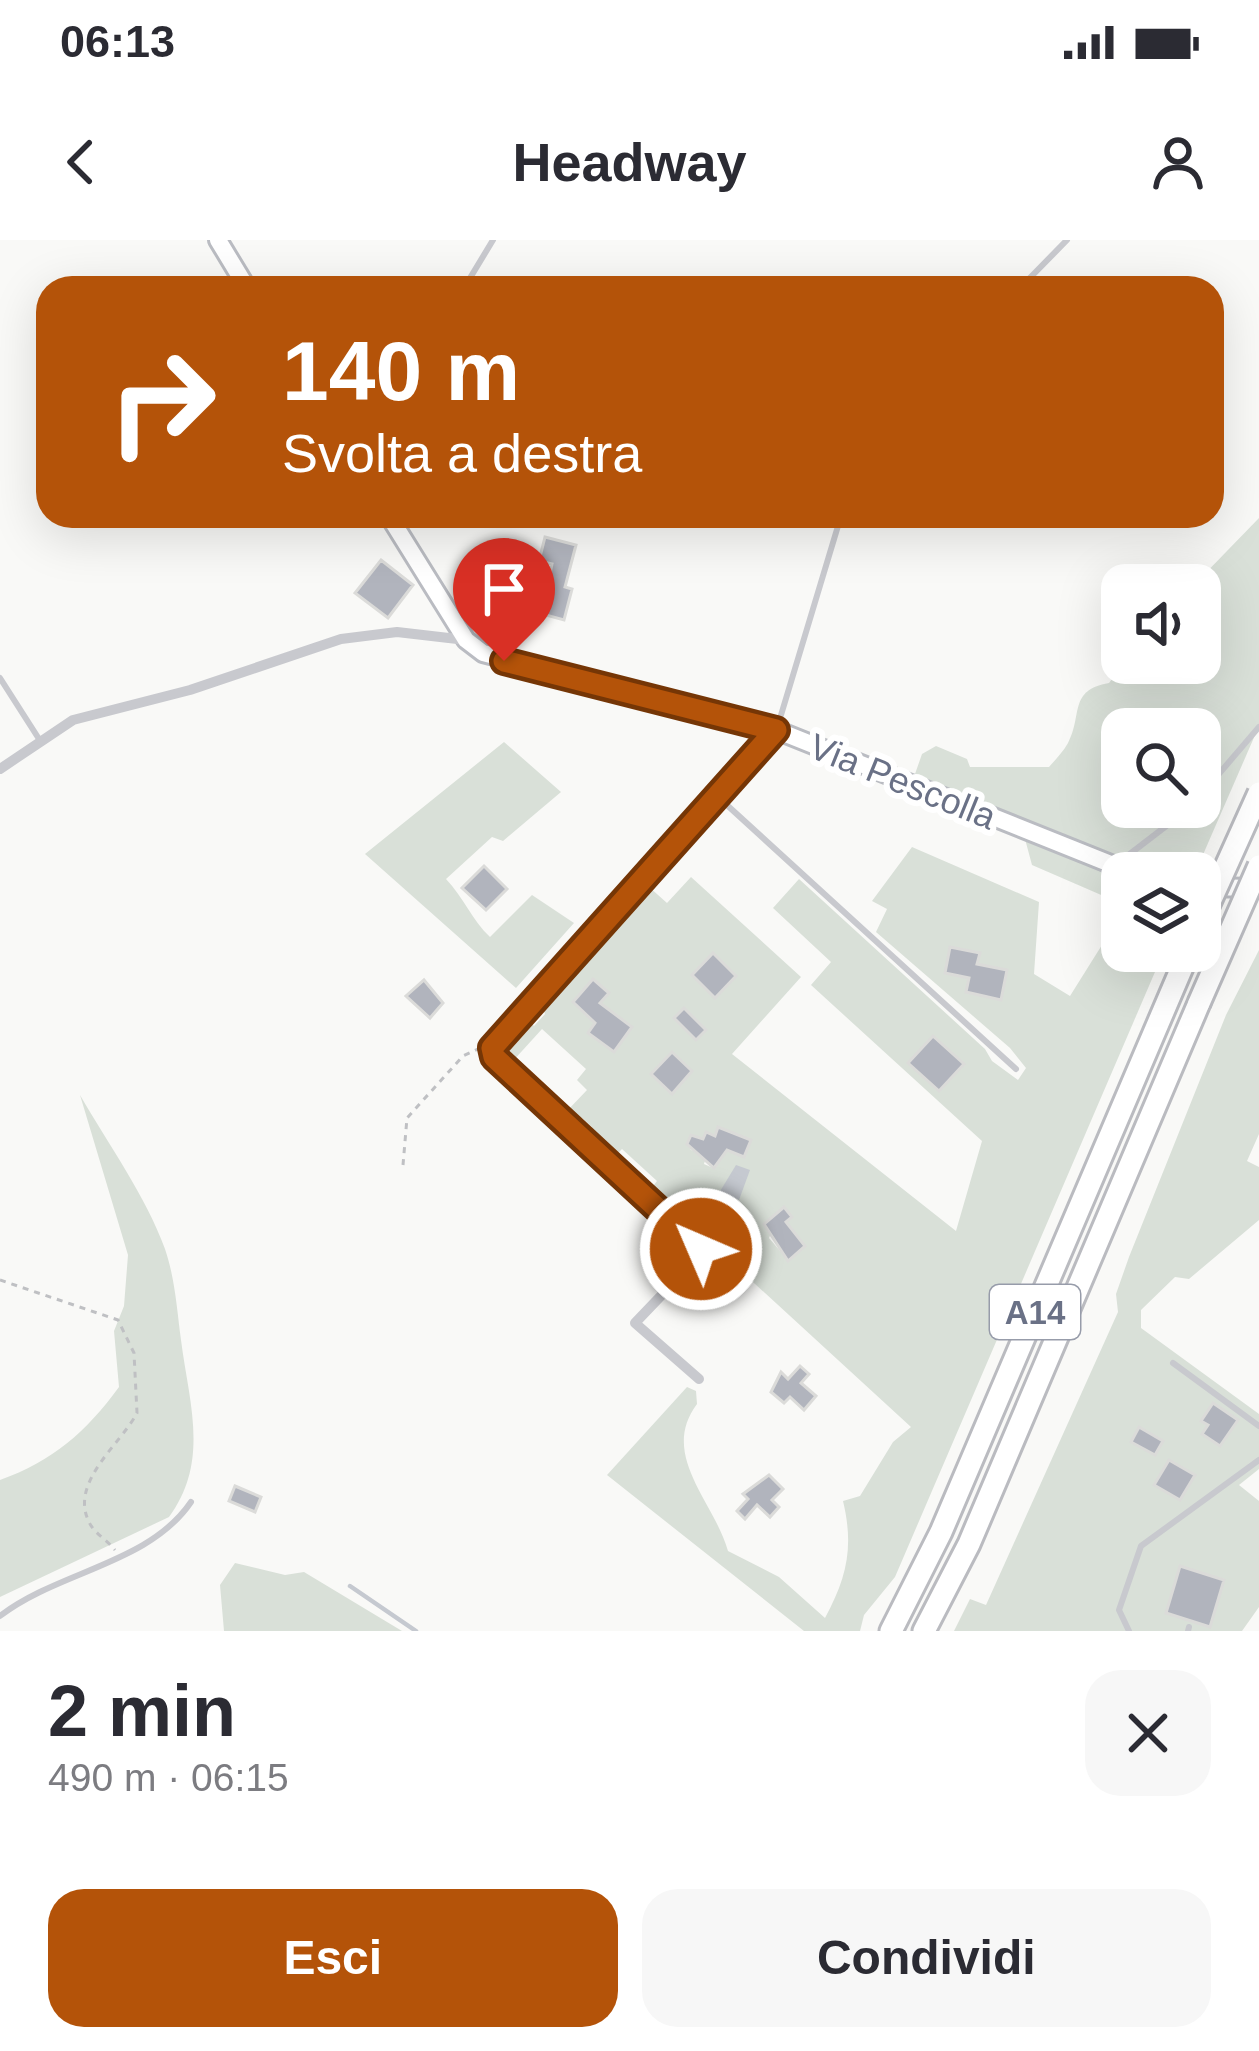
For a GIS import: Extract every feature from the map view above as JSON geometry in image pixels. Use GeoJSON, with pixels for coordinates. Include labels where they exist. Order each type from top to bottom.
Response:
{"type":"FeatureCollection","features":[{"type":"Feature","properties":{"kind":"highway"},"geometry":{"type":"LineString","coordinates":[[1221,877],[1259,793]]}},
{"type":"Feature","properties":{"kind":"highway","name":"A14"},"geometry":{"type":"LineString","coordinates":[[924,1631],[969,1544],[1259,866]]}},
{"type":"Feature","properties":{"kind":"highway","name":"A14"},"geometry":{"type":"LineString","coordinates":[[891,1631],[941,1532],[1180,972]]}},
{"type":"Feature","properties":{"kind":"street"},"geometry":{"type":"LineString","coordinates":[[218,240],[240,276]]}},
{"type":"Feature","properties":{"kind":"street"},"geometry":{"type":"LineString","coordinates":[[396,528],[466,640]]}},
{"type":"Feature","properties":{"kind":"street"},"geometry":{"type":"LineString","coordinates":[[0,769],[73,720],[190,690],[341,639],[397,632],[466,640]]}},
{"type":"Feature","properties":{"kind":"street","name":"Via Pescolla"},"geometry":{"type":"LineString","coordinates":[[466,640],[494,658],[776,730],[1101,862]]}},
{"type":"Feature","properties":{"kind":"street"},"geometry":{"type":"LineString","coordinates":[[699,1379],[635,1323],[701,1249],[494,1057],[492,1048],[776,730]]}},
{"type":"Feature","properties":{"kind":"street"},"geometry":{"type":"LineString","coordinates":[[1221,887],[1259,888]]}},
{"type":"Feature","properties":{"kind":"lane"},"geometry":{"type":"LineString","coordinates":[[471,276],[493,240]]}},
{"type":"Feature","properties":{"kind":"lane"},"geometry":{"type":"LineString","coordinates":[[1032,276],[1067,240]]}},
{"type":"Feature","properties":{"kind":"lane"},"geometry":{"type":"LineString","coordinates":[[776,730],[837,528]]}},
{"type":"Feature","properties":{"kind":"lane"},"geometry":{"type":"LineString","coordinates":[[0,678],[39,739]]}},
{"type":"Feature","properties":{"kind":"lane"},"geometry":{"type":"LineString","coordinates":[[1221,772],[1259,728]]}},
{"type":"Feature","properties":{"kind":"lane"},"geometry":{"type":"LineString","coordinates":[[717,796],[1016,1069]]}},
{"type":"Feature","properties":{"kind":"lane"},"geometry":{"type":"LineString","coordinates":[[1133,852],[1164,828]]}},
{"type":"Feature","properties":{"kind":"lane"},"geometry":{"type":"LineString","coordinates":[[701,1249],[718,1258],[728,1248]]}},
{"type":"Feature","properties":{"kind":"lane"},"geometry":{"type":"LineString","coordinates":[[1173,1363],[1259,1426]]}},
{"type":"Feature","properties":{"kind":"lane"},"geometry":{"type":"LineString","coordinates":[[1129,1631],[1119,1610],[1141,1546],[1259,1460]]}},
{"type":"Feature","properties":{"kind":"lane"},"geometry":{"type":"LineString","coordinates":[[0,1616],[44,1586],[120,1556],[170,1528],[191,1502]]}},
{"type":"Feature","properties":{"kind":"path"},"geometry":{"type":"LineString","coordinates":[[403,1165],[407,1118],[463,1056],[492,1048]]}},
{"type":"Feature","properties":{"kind":"path"},"geometry":{"type":"LineString","coordinates":[[0,1280],[118,1320],[134,1353],[137,1413],[99,1464],[85,1507],[88,1521],[120,1556]]}},
{"type":"Feature","properties":{"kind":"shaded area"},"geometry":{"type":"Polygon","coordinates":[[[1259,518],[1259,726],[1221,813],[1221,708],[1101,708],[1101,828],[1215,828],[1204,852],[1101,852],[915,774],[922,754],[936,746],[967,759],[970,767],[1049,767],[1068,743],[1082,698],[1096,686],[1221,684],[1221,564],[1214,564],[1259,518]]]}},
{"type":"Feature","properties":{"kind":"shaded area"},"geometry":{"type":"Polygon","coordinates":[[[504,742],[561,792],[503,841],[492,837],[446,879],[490,937],[532,895],[574,923],[516,988],[365,854],[504,742]]]}},
{"type":"Feature","properties":{"kind":"shaded area"},"geometry":{"type":"Polygon","coordinates":[[[1025,839],[1101,870],[1101,895],[1032,865],[1025,839]]]}},
{"type":"Feature","properties":{"kind":"shaded area"},"geometry":{"type":"Polygon","coordinates":[[[912,847],[1039,902],[1034,974],[1070,996],[1101,947],[1101,972],[1155,972],[895,1577],[864,1615],[860,1631],[804,1631],[607,1475],[687,1387],[696,1391],[697,1404],[684,1441],[686,1460],[728,1551],[779,1577],[825,1618],[846,1561],[843,1501],[860,1496],[893,1442],[911,1427],[730,1261],[740,1249],[726,1236],[714,1248],[650,1190],[657,1181],[622,1149],[613,1158],[587,1134],[592,1127],[582,1118],[576,1124],[503,1057],[501,1047],[527,1019],[534,1026],[545,1014],[541,1003],[648,886],[667,903],[691,877],[801,977],[732,1054],[956,1231],[982,1141],[811,985],[831,962],[773,908],[799,879],[1018,1080],[1026,1068],[1010,1048],[876,932],[887,909],[872,901],[912,847]],[[979,954],[967,992],[1001,999],[1007,970],[977,964],[979,954]],[[594,979],[573,1002],[586,1014],[608,993],[594,979]],[[607,1008],[589,1033],[614,1052],[632,1027],[607,1008]],[[542,1029],[512,1062],[566,1112],[587,1090],[577,1080],[586,1069],[542,1029]],[[933,1036],[909,1063],[940,1090],[964,1064],[933,1036]],[[718,1128],[715,1136],[706,1132],[703,1139],[691,1135],[688,1144],[691,1150],[707,1154],[704,1164],[713,1168],[727,1150],[718,1128]],[[783,1206],[769,1238],[788,1260],[805,1246],[786,1222],[792,1217],[783,1206]]]}},
{"type":"Feature","properties":{"kind":"shaded area"},"geometry":{"type":"Polygon","coordinates":[[[1259,950],[1259,1134],[1247,1161],[1259,1167],[1259,1220],[1189,1279],[1175,1277],[1141,1310],[1141,1328],[1259,1414],[1259,1469],[1239,1485],[1259,1501],[1259,1607],[1242,1631],[954,1631],[970,1599],[986,1605],[1118,1312],[1116,1294],[1129,1257],[1226,1015],[1259,950]],[[1169,1460],[1155,1485],[1180,1500],[1195,1475],[1169,1460]],[[1181,1566],[1210,1626],[1224,1579],[1181,1566]]]}},
{"type":"Feature","properties":{"kind":"shaded area"},"geometry":{"type":"Polygon","coordinates":[[[80,1095],[137,1190],[165,1249],[192,1409],[193,1453],[182,1496],[169,1517],[0,1597],[0,1480],[67,1443],[119,1387],[114,1331],[124,1306],[128,1255],[80,1095]]]}},
{"type":"Feature","properties":{"kind":"shaded area"},"geometry":{"type":"Polygon","coordinates":[[[736,1165],[750,1170],[739,1200],[719,1193],[736,1165]]]}},
{"type":"Feature","properties":{"kind":"shaded area"},"geometry":{"type":"Polygon","coordinates":[[[235,1563],[285,1575],[304,1572],[402,1631],[224,1631],[220,1585],[235,1563]]]}},
{"type":"Feature","properties":{"kind":"building"},"geometry":{"type":"Polygon","coordinates":[[[545,537],[576,545],[565,587],[572,589],[564,620],[542,614],[552,564],[539,561],[545,537]]]}},
{"type":"Feature","properties":{"kind":"building"},"geometry":{"type":"Polygon","coordinates":[[[381,560],[413,585],[388,618],[355,593],[381,560]]]}},
{"type":"Feature","properties":{"kind":"building"},"geometry":{"type":"Polygon","coordinates":[[[484,866],[507,889],[486,910],[462,888],[484,866]]]}},
{"type":"Feature","properties":{"kind":"building"},"geometry":{"type":"Polygon","coordinates":[[[950,947],[980,953],[977,964],[1007,970],[1001,1000],[966,992],[969,978],[945,973],[950,947]]]}},
{"type":"Feature","properties":{"kind":"building"},"geometry":{"type":"Polygon","coordinates":[[[713,953],[736,976],[715,998],[692,975],[713,953]]]}},
{"type":"Feature","properties":{"kind":"building"},"geometry":{"type":"Polygon","coordinates":[[[593,979],[609,993],[600,1003],[632,1027],[614,1052],[588,1033],[595,1023],[573,1002],[593,979]]]}},
{"type":"Feature","properties":{"kind":"building"},"geometry":{"type":"Polygon","coordinates":[[[424,980],[443,1003],[430,1018],[406,996],[424,980]]]}},
{"type":"Feature","properties":{"kind":"building"},"geometry":{"type":"Polygon","coordinates":[[[684,1008],[706,1030],[696,1040],[674,1018],[684,1008]]]}},
{"type":"Feature","properties":{"kind":"building"},"geometry":{"type":"Polygon","coordinates":[[[933,1036],[964,1064],[939,1091],[908,1063],[933,1036]]]}},
{"type":"Feature","properties":{"kind":"building"},"geometry":{"type":"Polygon","coordinates":[[[672,1052],[692,1071],[672,1094],[651,1074],[672,1052]]]}},
{"type":"Feature","properties":{"kind":"building"},"geometry":{"type":"Polygon","coordinates":[[[718,1127],[751,1140],[744,1157],[727,1150],[714,1168],[687,1144],[691,1135],[703,1139],[706,1132],[715,1136],[718,1127]]]}},
{"type":"Feature","properties":{"kind":"building"},"geometry":{"type":"Polygon","coordinates":[[[784,1207],[792,1217],[786,1222],[805,1246],[788,1261],[764,1224],[784,1207]]]}},
{"type":"Feature","properties":{"kind":"building"},"geometry":{"type":"Polygon","coordinates":[[[800,1366],[809,1374],[801,1383],[816,1396],[804,1410],[790,1397],[784,1403],[771,1392],[781,1372],[788,1379],[800,1366]]]}},
{"type":"Feature","properties":{"kind":"building"},"geometry":{"type":"Polygon","coordinates":[[[1213,1403],[1238,1420],[1220,1446],[1202,1434],[1208,1425],[1201,1421],[1213,1403]]]}},
{"type":"Feature","properties":{"kind":"building"},"geometry":{"type":"Polygon","coordinates":[[[1139,1427],[1163,1441],[1155,1455],[1131,1442],[1139,1427]]]}},
{"type":"Feature","properties":{"kind":"building"},"geometry":{"type":"Polygon","coordinates":[[[1169,1460],[1195,1475],[1180,1500],[1154,1485],[1169,1460]]]}},
{"type":"Feature","properties":{"kind":"building"},"geometry":{"type":"Polygon","coordinates":[[[769,1475],[783,1489],[772,1500],[779,1507],[770,1517],[757,1505],[745,1519],[737,1511],[748,1499],[743,1494],[769,1475]]]}},
{"type":"Feature","properties":{"kind":"building"},"geometry":{"type":"Polygon","coordinates":[[[235,1486],[261,1497],[255,1512],[229,1501],[235,1486]]]}},
{"type":"Feature","properties":{"kind":"building"},"geometry":{"type":"Polygon","coordinates":[[[1180,1566],[1224,1580],[1210,1627],[1166,1613],[1180,1566]]]}},
{"type":"Feature","properties":{"kind":"waterway"},"geometry":{"type":"LineString","coordinates":[[350,1586],[416,1631]]}},
{"type":"Feature","properties":{"kind":"route"},"geometry":{"type":"LineString","coordinates":[[504,661],[776,730],[492,1048],[494,1057],[701,1249]]}}]}
